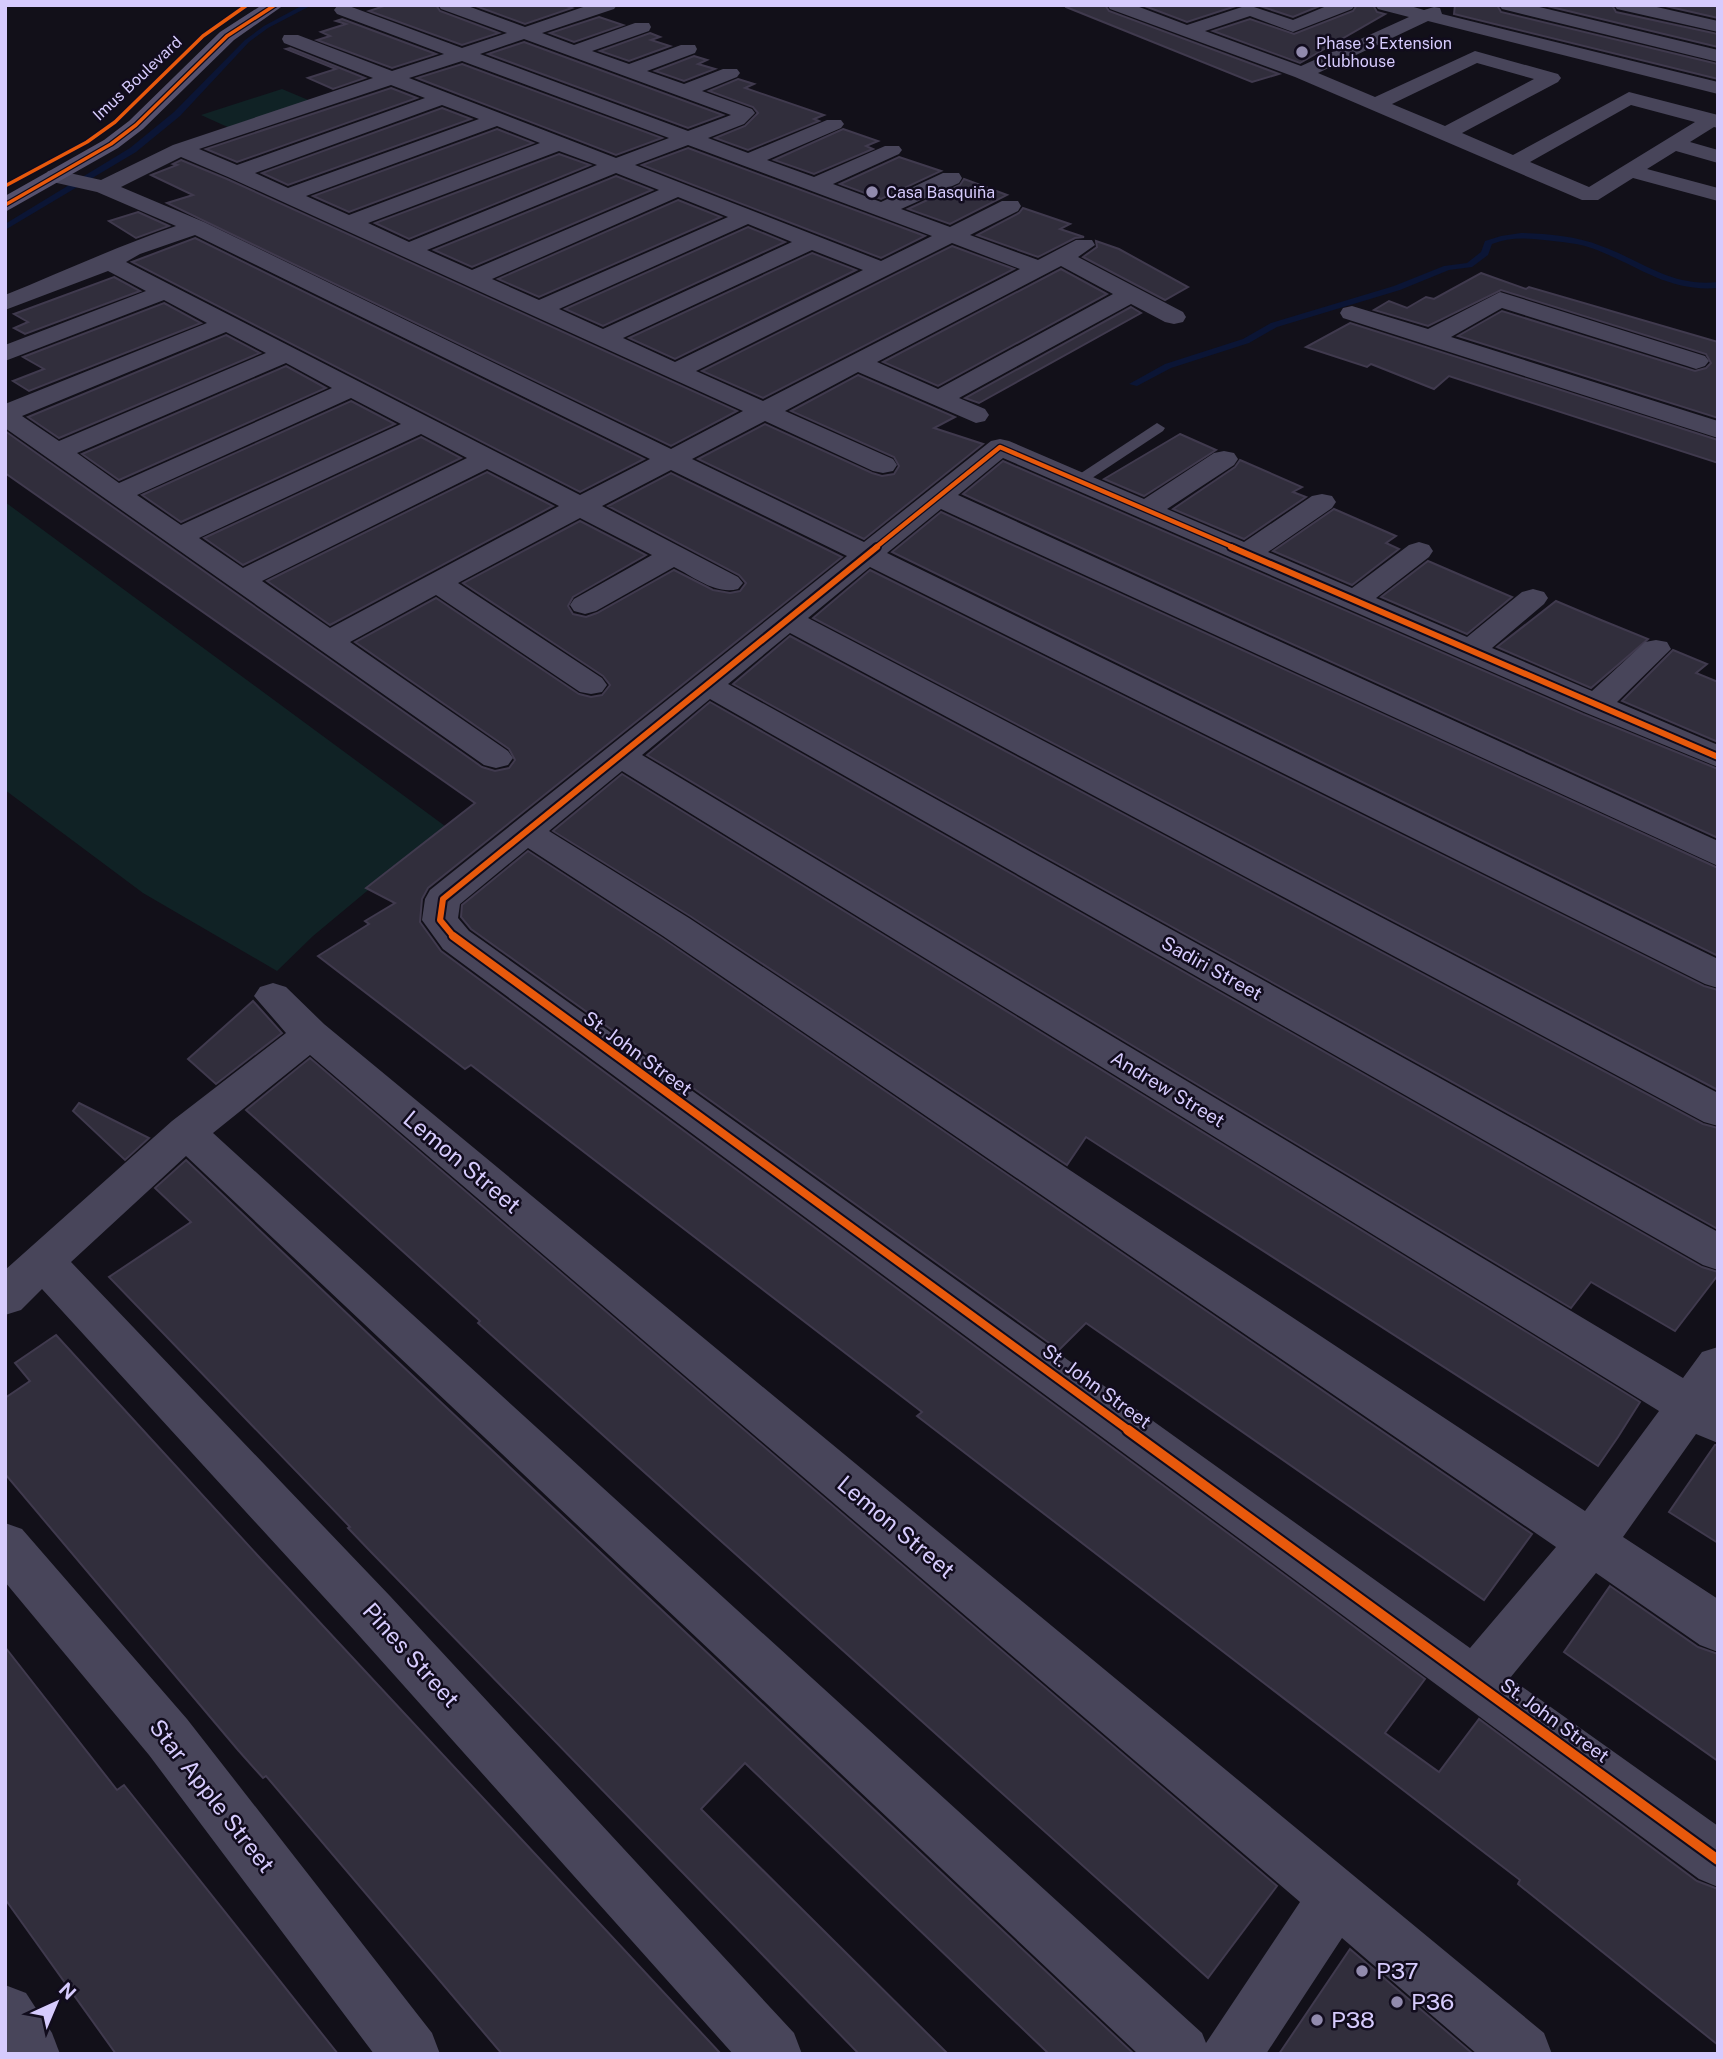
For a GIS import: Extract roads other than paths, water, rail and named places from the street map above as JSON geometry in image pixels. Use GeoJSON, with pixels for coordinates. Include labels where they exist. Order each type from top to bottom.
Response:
{"type":"FeatureCollection","features":[{"type":"Feature","properties":{"kind":"main road","name":"Imus Boulevard"},"geometry":{"type":"LineString","coordinates":[[5,186],[87,142],[115,122],[203,36],[247,5]]}},
{"type":"Feature","properties":{"kind":"main road","name":"Imus Boulevard"},"geometry":{"type":"LineString","coordinates":[[5,205],[80,181],[111,144],[136,125],[227,36],[275,5]]}},
{"type":"Feature","properties":{"kind":"street"},"geometry":{"type":"LineString","coordinates":[[408,250],[616,165],[737,121],[745,113],[447,5]]}},
{"type":"Feature","properties":{"kind":"street"},"geometry":{"type":"LineString","coordinates":[[80,181],[608,5]]}},
{"type":"Feature","properties":{"kind":"street"},"geometry":{"type":"LineString","coordinates":[[1186,31],[1251,10],[1293,26],[1346,5]]}},
{"type":"Feature","properties":{"kind":"street"},"geometry":{"type":"LineString","coordinates":[[1384,5],[1718,88]]}},
{"type":"Feature","properties":{"kind":"street"},"geometry":{"type":"LineString","coordinates":[[1303,73],[1449,5]]}},
{"type":"Feature","properties":{"kind":"street"},"geometry":{"type":"LineString","coordinates":[[1508,5],[1718,56]]}},
{"type":"Feature","properties":{"kind":"street"},"geometry":{"type":"LineString","coordinates":[[1623,5],[1718,27]]}},
{"type":"Feature","properties":{"kind":"street"},"geometry":{"type":"LineString","coordinates":[[1134,7],[1186,31],[1303,73],[1590,195],[1672,144],[1715,121]]}},
{"type":"Feature","properties":{"kind":"street"},"geometry":{"type":"LineString","coordinates":[[882,269],[291,39],[347,8],[462,54],[951,235],[1061,257],[1174,317]]}},
{"type":"Feature","properties":{"kind":"street"},"geometry":{"type":"LineString","coordinates":[[574,51],[642,27]]}},
{"type":"Feature","properties":{"kind":"street"},"geometry":{"type":"LineString","coordinates":[[629,71],[688,50]]}},
{"type":"Feature","properties":{"kind":"street"},"geometry":{"type":"LineString","coordinates":[[1376,104],[1475,57],[1551,78],[1445,134]]}},
{"type":"Feature","properties":{"kind":"street"},"geometry":{"type":"LineString","coordinates":[[684,91],[730,73]]}},
{"type":"Feature","properties":{"kind":"street"},"geometry":{"type":"LineString","coordinates":[[236,172],[443,98]]}},
{"type":"Feature","properties":{"kind":"street"},"geometry":{"type":"LineString","coordinates":[[1513,163],[1629,98],[1715,121]]}},
{"type":"Feature","properties":{"kind":"street"},"geometry":{"type":"LineString","coordinates":[[288,195],[499,119]]}},
{"type":"Feature","properties":{"kind":"street"},"geometry":{"type":"LineString","coordinates":[[748,160],[834,124]]}},
{"type":"Feature","properties":{"kind":"street"},"geometry":{"type":"LineString","coordinates":[[349,223],[560,143]]}},
{"type":"Feature","properties":{"kind":"street"},"geometry":{"type":"LineString","coordinates":[[1672,144],[1718,157]]}},
{"type":"Feature","properties":{"kind":"street"},"geometry":{"type":"LineString","coordinates":[[180,149],[288,195],[883,465]]}},
{"type":"Feature","properties":{"kind":"street"},"geometry":{"type":"LineString","coordinates":[[814,185],[891,150]]}},
{"type":"Feature","properties":{"kind":"street"},"geometry":{"type":"LineString","coordinates":[[1631,171],[1718,195]]}},
{"type":"Feature","properties":{"kind":"street"},"geometry":{"type":"LineString","coordinates":[[882,210],[951,178]]}},
{"type":"Feature","properties":{"kind":"street"},"geometry":{"type":"LineString","coordinates":[[80,181],[196,227],[1718,975]]}},
{"type":"Feature","properties":{"kind":"street"},"geometry":{"type":"LineString","coordinates":[[472,279],[679,189]]}},
{"type":"Feature","properties":{"kind":"street"},"geometry":{"type":"LineString","coordinates":[[676,371],[1010,206]]}},
{"type":"Feature","properties":{"kind":"street"},"geometry":{"type":"LineString","coordinates":[[538,309],[748,216]]}},
{"type":"Feature","properties":{"kind":"street"},"geometry":{"type":"LineString","coordinates":[[5,303],[109,262],[132,249],[196,227]]}},
{"type":"Feature","properties":{"kind":"street"},"geometry":{"type":"LineString","coordinates":[[604,338],[812,242]]}},
{"type":"Feature","properties":{"kind":"street"},"geometry":{"type":"LineString","coordinates":[[328,641],[579,507],[1061,257]]}},
{"type":"Feature","properties":{"kind":"street"},"geometry":{"type":"LineString","coordinates":[[109,262],[728,583]]}},
{"type":"Feature","properties":{"kind":"street"},"geometry":{"type":"LineString","coordinates":[[5,354],[164,292]]}},
{"type":"Feature","properties":{"kind":"street"},"geometry":{"type":"LineString","coordinates":[[939,399],[1131,294]]}},
{"type":"Feature","properties":{"kind":"street"},"geometry":{"type":"LineString","coordinates":[[1431,338],[1500,299],[1561,349],[1666,383]]}},
{"type":"Feature","properties":{"kind":"street"},"geometry":{"type":"LineString","coordinates":[[1451,300],[1479,311]]}},
{"type":"Feature","properties":{"kind":"street"},"geometry":{"type":"LineString","coordinates":[[1352,313],[1431,338],[1561,349],[1666,383],[1718,430]]}},
{"type":"Feature","properties":{"kind":"street"},"geometry":{"type":"LineString","coordinates":[[5,414],[225,324]]}},
{"type":"Feature","properties":{"kind":"street"},"geometry":{"type":"LineString","coordinates":[[1666,383],[1718,347]]}},
{"type":"Feature","properties":{"kind":"street"},"geometry":{"type":"LineString","coordinates":[[57,452],[284,355]]}},
{"type":"Feature","properties":{"kind":"street"},"geometry":{"type":"LineString","coordinates":[[857,363],[976,415]]}},
{"type":"Feature","properties":{"kind":"street"},"geometry":{"type":"LineString","coordinates":[[117,494],[350,389]]}},
{"type":"Feature","properties":{"kind":"street"},"geometry":{"type":"LineString","coordinates":[[5,414],[496,758]]}},
{"type":"Feature","properties":{"kind":"street"},"geometry":{"type":"LineString","coordinates":[[179,537],[419,425]]}},
{"type":"Feature","properties":{"kind":"street"},"geometry":{"type":"LineString","coordinates":[[1718,757],[1000,447],[525,831],[687,935],[1718,1628]]}},
{"type":"Feature","properties":{"kind":"street"},"geometry":{"type":"LineString","coordinates":[[240,581],[486,459]]}},
{"type":"Feature","properties":{"kind":"street"},"geometry":{"type":"LineString","coordinates":[[1143,510],[1224,459]]}},
{"type":"Feature","properties":{"kind":"street"},"geometry":{"type":"LineString","coordinates":[[937,496],[1718,855]]}},
{"type":"Feature","properties":{"kind":"street"},"geometry":{"type":"LineString","coordinates":[[1246,554],[1322,502]]}},
{"type":"Feature","properties":{"kind":"street"},"geometry":{"type":"LineString","coordinates":[[1354,601],[1419,551]]}},
{"type":"Feature","properties":{"kind":"street"},"geometry":{"type":"LineString","coordinates":[[585,605],[674,555]]}},
{"type":"Feature","properties":{"kind":"street"},"geometry":{"type":"LineString","coordinates":[[436,582],[591,685]]}},
{"type":"Feature","properties":{"kind":"street"},"geometry":{"type":"LineString","coordinates":[[1470,651],[1534,598]]}},
{"type":"Feature","properties":{"kind":"street"},"geometry":{"type":"LineString","coordinates":[[786,619],[1718,1111]]}},
{"type":"Feature","properties":{"kind":"street"},"geometry":{"type":"LineString","coordinates":[[1595,705],[1657,649]]}},
{"type":"Feature","properties":{"kind":"street","name":"Sadiri Street"},"geometry":{"type":"LineString","coordinates":[[706,684],[1718,1253]]}},
{"type":"Feature","properties":{"kind":"street","name":"Andrew Street"},"geometry":{"type":"LineString","coordinates":[[619,755],[1704,1414]]}},
{"type":"Feature","properties":{"kind":"street","name":"St. John Street"},"geometry":{"type":"LineString","coordinates":[[525,831],[443,899],[440,920],[456,940],[1718,1860]]}},
{"type":"Feature","properties":{"kind":"street","name":"Lemon Street"},"geometry":{"type":"LineString","coordinates":[[273,996],[310,1034],[1523,2054]]}},
{"type":"Feature","properties":{"kind":"street"},"geometry":{"type":"LineString","coordinates":[[5,1297],[186,1132],[310,1034]]}},
{"type":"Feature","properties":{"kind":"street"},"geometry":{"type":"LineString","coordinates":[[186,1132],[1181,2054]]}},
{"type":"Feature","properties":{"kind":"street","name":"Pines Street"},"geometry":{"type":"LineString","coordinates":[[44,1262],[372,1613],[773,2054]]}},
{"type":"Feature","properties":{"kind":"street"},"geometry":{"type":"LineString","coordinates":[[1475,1681],[1591,1542],[1704,1414],[1718,1366]]}},
{"type":"Feature","properties":{"kind":"street","name":"Star Apple Street"},"geometry":{"type":"LineString","coordinates":[[5,1545],[167,1737],[411,2054]]}},
{"type":"Feature","properties":{"kind":"street"},"geometry":{"type":"LineString","coordinates":[[1231,2054],[1336,1897]]}},
{"type":"Feature","properties":{"kind":"street"},"geometry":{"type":"LineString","coordinates":[[5,2014],[31,2054]]}},
{"type":"Feature","properties":{"kind":"lane"},"geometry":{"type":"LineString","coordinates":[[1077,481],[1157,428]]}},
{"type":"Feature","properties":{"kind":"waterway"},"geometry":{"type":"LineString","coordinates":[[5,228],[133,150],[177,114],[247,41],[266,27],[309,5]]}},
{"type":"Feature","properties":{"kind":"waterway"},"geometry":{"type":"LineString","coordinates":[[1134,384],[1168,366],[1246,341],[1274,325],[1397,288],[1447,268],[1469,265],[1485,253],[1488,243],[1508,237],[1534,236],[1586,244],[1671,281],[1702,287],[1718,285]]}},
{"type":"Feature","properties":{"kind":"place","name":"Phase 3 Extension Clubhouse"},"geometry":{"type":"Point","coordinates":[1302,52]}},
{"type":"Feature","properties":{"kind":"place","name":"Casa Basquiña"},"geometry":{"type":"Point","coordinates":[872,192]}},
{"type":"Feature","properties":{"kind":"place","name":"P37"},"geometry":{"type":"Point","coordinates":[1362,1971]}},
{"type":"Feature","properties":{"kind":"place","name":"P36"},"geometry":{"type":"Point","coordinates":[1397,2002]}},
{"type":"Feature","properties":{"kind":"place","name":"P38"},"geometry":{"type":"Point","coordinates":[1317,2020]}}]}
